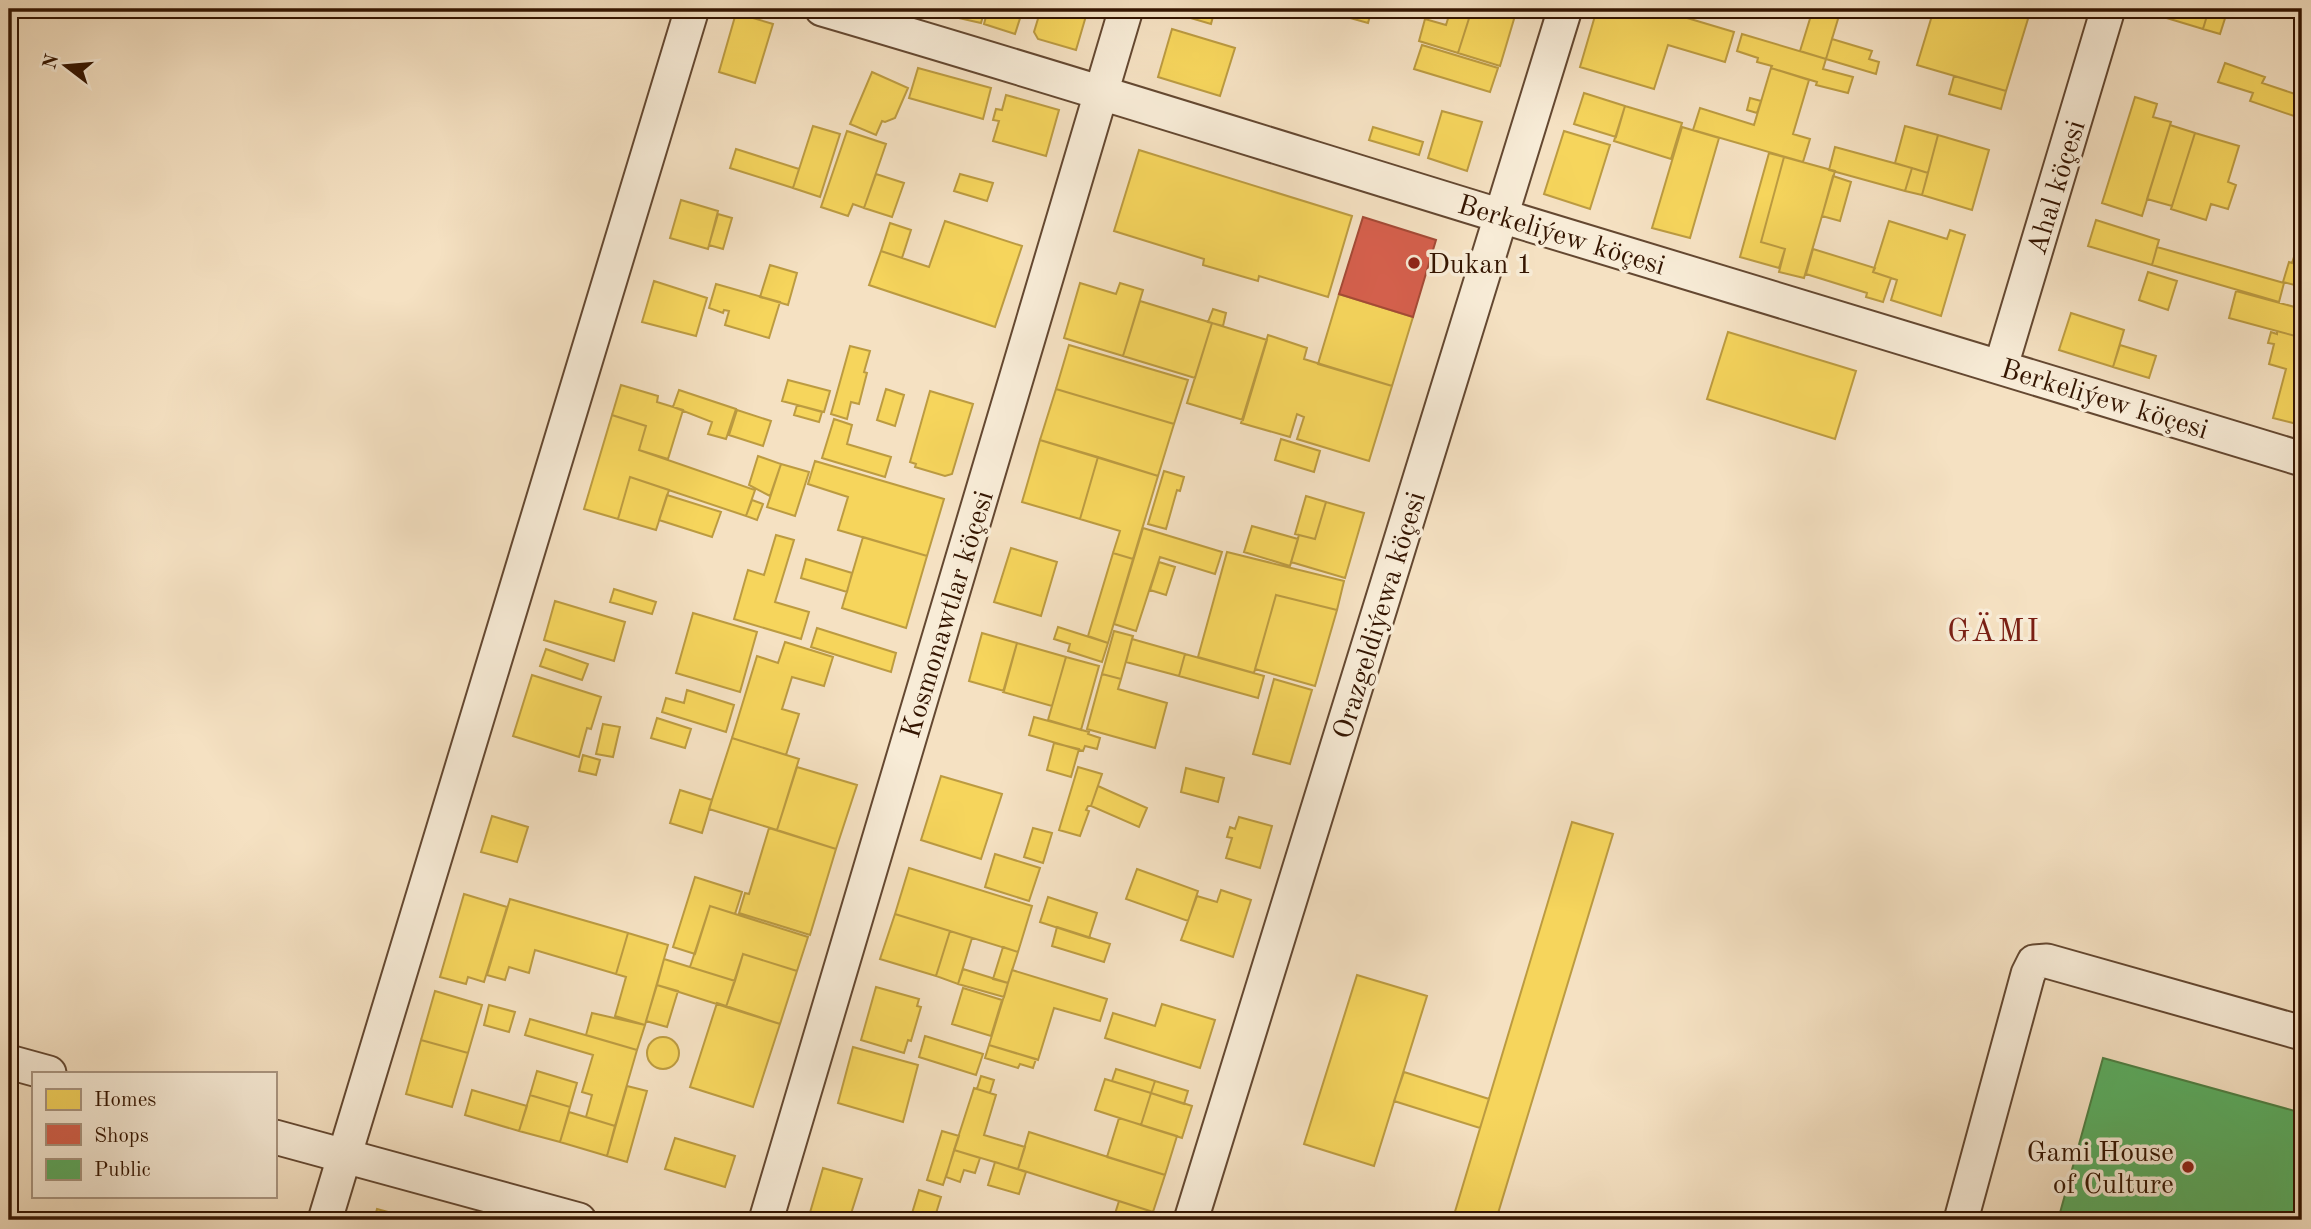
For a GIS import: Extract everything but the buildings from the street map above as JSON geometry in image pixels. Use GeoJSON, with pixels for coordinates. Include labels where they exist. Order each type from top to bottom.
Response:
{"type":"FeatureCollection","features":[{"type":"Feature","properties":{"kind":"street"},"geometry":{"type":"LineString","coordinates":[[326,1220],[692,9]]}},
{"type":"Feature","properties":{"kind":"street","name":"Berkeliýew köçesi"},"geometry":{"type":"LineString","coordinates":[[822,9],[1101,91],[1501,216],[2302,459]]}},
{"type":"Feature","properties":{"kind":"street","name":"Kosmonawtlar köçesi"},"geometry":{"type":"LineString","coordinates":[[766,1220],[1126,9]]}},
{"type":"Feature","properties":{"kind":"street","name":"Orazgeldiýewa köçesi"},"geometry":{"type":"LineString","coordinates":[[1191,1220],[1565,9]]}},
{"type":"Feature","properties":{"kind":"street","name":"Ahal köçesi"},"geometry":{"type":"LineString","coordinates":[[2001,366],[2108,9]]}},
{"type":"Feature","properties":{"kind":"street"},"geometry":{"type":"LineString","coordinates":[[1961,1220],[2028,974],[2034,962],[2047,961],[2302,1033]]}},
{"type":"Feature","properties":{"kind":"street"},"geometry":{"type":"LineString","coordinates":[[9,1062],[45,1072]]}},
{"type":"Feature","properties":{"kind":"street"},"geometry":{"type":"LineString","coordinates":[[276,1137],[579,1220]]}},
{"type":"Feature","properties":{"kind":"place","name":"Dukan 1"},"geometry":{"type":"Point","coordinates":[1414,263]}},
{"type":"Feature","properties":{"kind":"place","name":"Gami House of Culture"},"geometry":{"type":"Point","coordinates":[2188,1167]}},
{"type":"Feature","properties":{"kind":"district","name":"GÄMI"},"geometry":{"type":"Point","coordinates":[1994,630]}}]}
